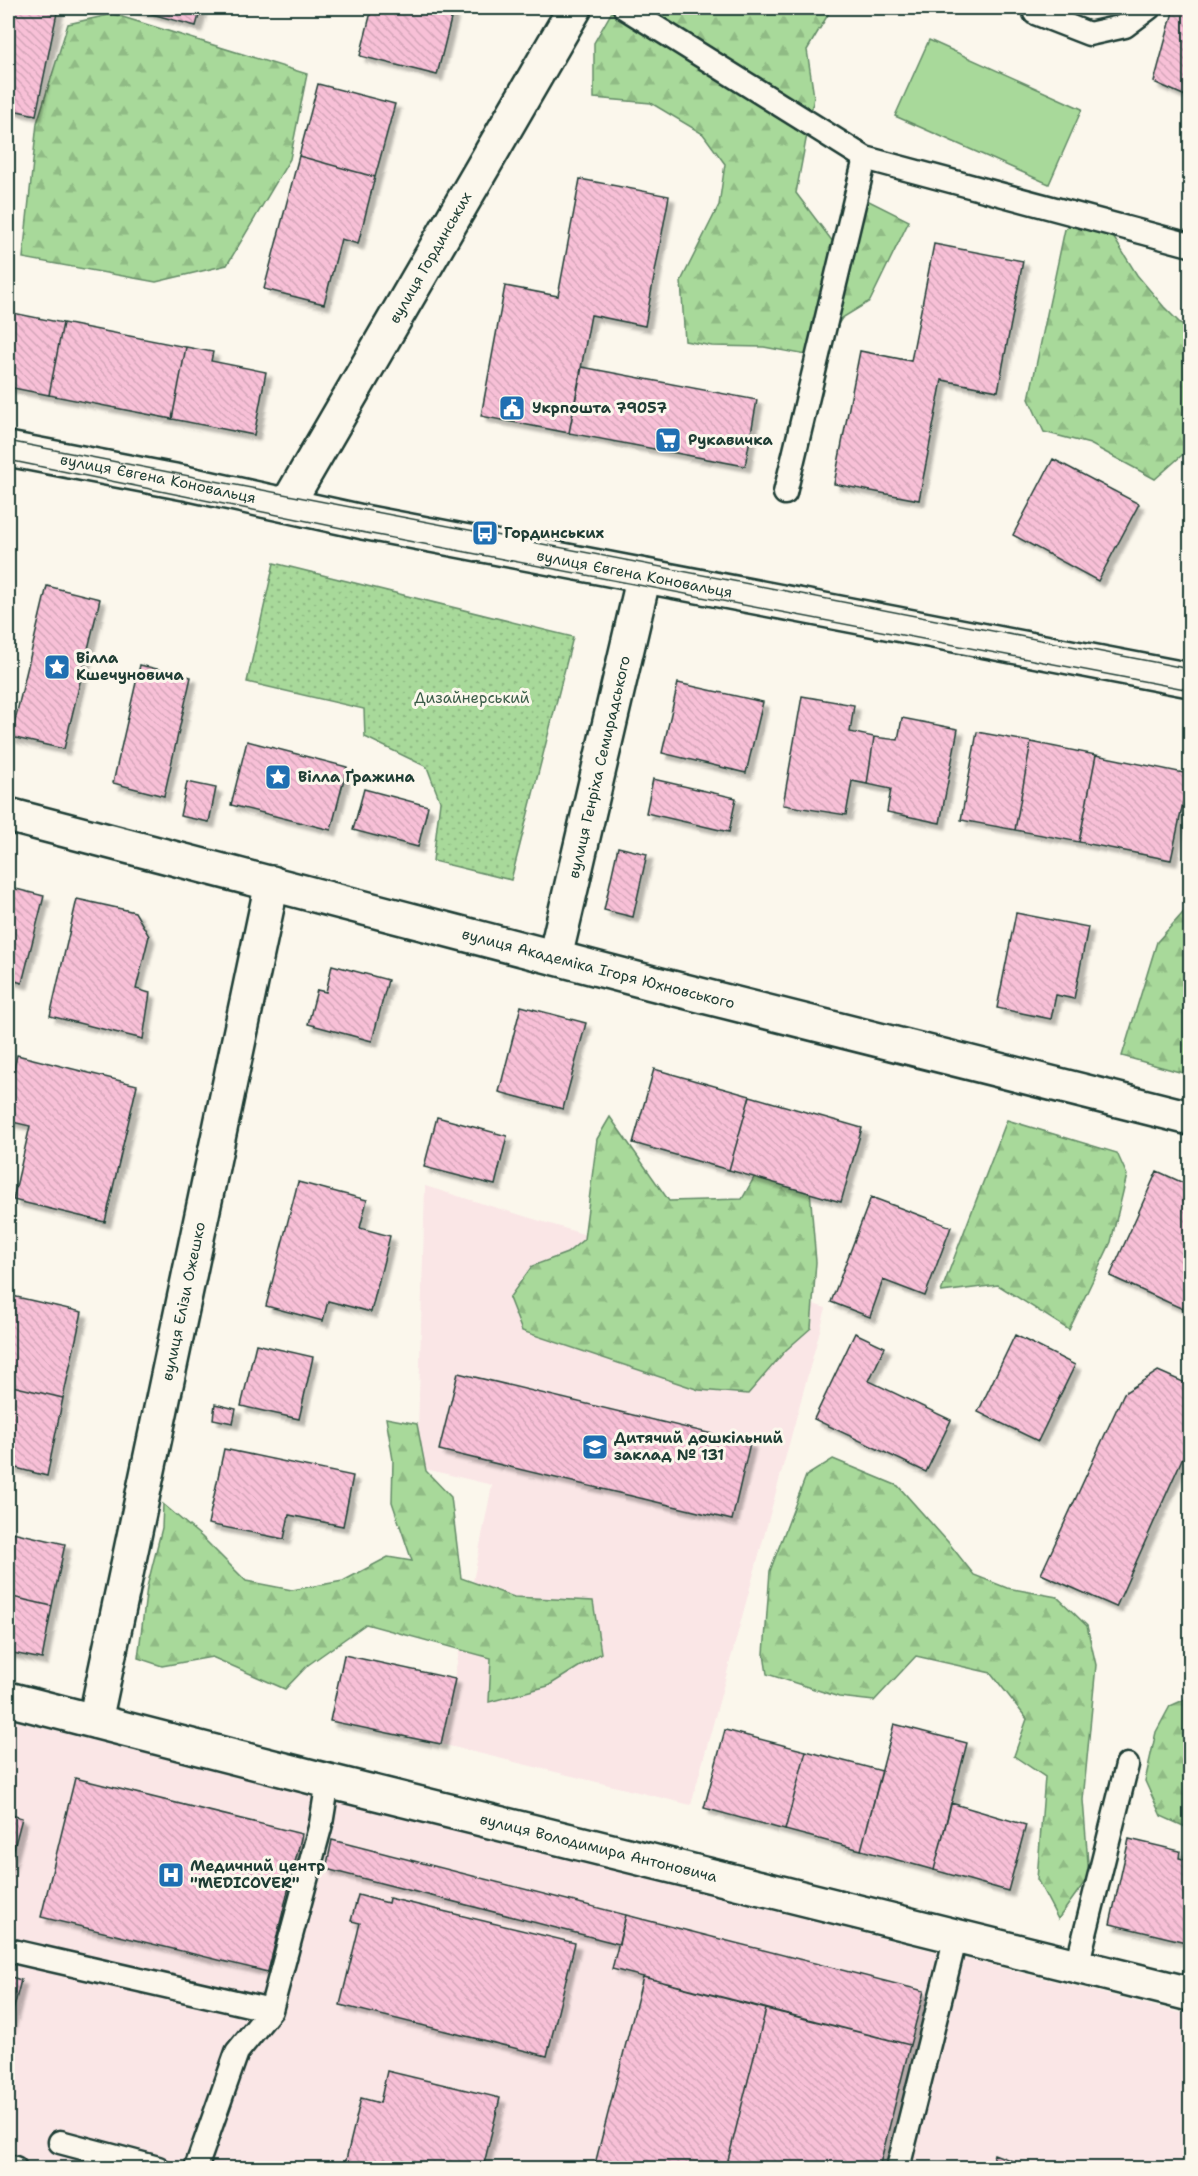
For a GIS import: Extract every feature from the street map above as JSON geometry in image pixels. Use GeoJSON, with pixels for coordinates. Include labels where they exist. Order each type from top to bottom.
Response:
{"type":"FeatureCollection","features":[{"type":"Feature","properties":{"kind":"street","name":"вулиця Гординських"},"geometry":{"type":"LineString","coordinates":[[287,505],[575,8]]}},
{"type":"Feature","properties":{"kind":"street","name":"вулиця Євгена Коновальця"},"geometry":{"type":"LineString","coordinates":[[8,449],[644,576],[1191,680]]}},
{"type":"Feature","properties":{"kind":"street","name":"вулиця Генріха Семирадського"},"geometry":{"type":"LineString","coordinates":[[555,957],[644,576]]}},
{"type":"Feature","properties":{"kind":"street","name":"вулиця Академіка Ігоря Юхновського"},"geometry":{"type":"LineString","coordinates":[[8,815],[555,957],[1191,1118]]}},
{"type":"Feature","properties":{"kind":"street","name":"вулиця Елізи Ожешко"},"geometry":{"type":"LineString","coordinates":[[95,1721],[272,883]]}},
{"type":"Feature","properties":{"kind":"street","name":"вулиця Володимира Антоновича"},"geometry":{"type":"LineString","coordinates":[[8,1699],[328,1781],[1191,1994]]}},
{"type":"Feature","properties":{"kind":"lane"},"geometry":{"type":"LineString","coordinates":[[625,8],[865,158],[1191,245]]}},
{"type":"Feature","properties":{"kind":"lane"},"geometry":{"type":"LineString","coordinates":[[1035,13],[1089,34],[1125,26],[1149,8]]}},
{"type":"Feature","properties":{"kind":"lane"},"geometry":{"type":"LineString","coordinates":[[785,493],[865,158]]}},
{"type":"Feature","properties":{"kind":"lane"},"geometry":{"type":"LineString","coordinates":[[1077,1966],[1127,1765]]}},
{"type":"Feature","properties":{"kind":"lane"},"geometry":{"type":"LineString","coordinates":[[196,2169],[237,2052],[272,2010],[321,1824],[328,1781]]}},
{"type":"Feature","properties":{"kind":"lane"},"geometry":{"type":"LineString","coordinates":[[898,2169],[956,1936]]}},
{"type":"Feature","properties":{"kind":"lane"},"geometry":{"type":"LineString","coordinates":[[8,1950],[272,2010]]}},
{"type":"Feature","properties":{"kind":"lane"},"geometry":{"type":"LineString","coordinates":[[60,2142],[158,2169]]}},
{"type":"Feature","properties":{"kind":"lane"},"geometry":{"type":"LineString","coordinates":[[8,2166],[15,2169]]}},
{"type":"Feature","properties":{"kind":"shaded area"},"geometry":{"type":"Polygon","coordinates":[[[425,1186],[826,1308],[691,1805],[441,1744],[492,1485],[417,1467],[425,1186]]]}},
{"type":"Feature","properties":{"kind":"shaded area"},"geometry":{"type":"Polygon","coordinates":[[[8,1719],[1190,2015],[1190,2168],[8,2168],[8,1719]]]}},
{"type":"Feature","properties":{"kind":"green space"},"geometry":{"type":"Polygon","coordinates":[[[614,8],[832,8],[807,50],[814,97],[796,193],[836,246],[865,199],[909,221],[870,301],[842,318],[817,357],[764,347],[712,346],[685,341],[681,281],[719,205],[725,164],[703,134],[651,103],[594,98],[594,43],[614,8]]]}},
{"type":"Feature","properties":{"kind":"green space"},"geometry":{"type":"Polygon","coordinates":[[[113,14],[307,74],[290,159],[227,265],[156,282],[23,258],[37,123],[68,24],[113,14]]]}},
{"type":"Feature","properties":{"kind":"green space"},"geometry":{"type":"Polygon","coordinates":[[[929,40],[1082,109],[1049,184],[895,116],[929,40]]]}},
{"type":"Feature","properties":{"kind":"green space"},"geometry":{"type":"Polygon","coordinates":[[[1086,216],[1114,238],[1137,275],[1190,333],[1190,448],[1155,479],[1090,444],[1044,432],[1029,399],[1065,229],[1086,216]]]}},
{"type":"Feature","properties":{"kind":"green space","name":"Дизайнерський"},"geometry":{"type":"Polygon","coordinates":[[[274,563],[573,637],[511,880],[433,861],[440,801],[427,767],[365,737],[364,709],[247,682],[274,563]]]}},
{"type":"Feature","properties":{"kind":"green space"},"geometry":{"type":"Polygon","coordinates":[[[1190,905],[1190,1075],[1122,1056],[1157,942],[1190,905]]]}},
{"type":"Feature","properties":{"kind":"green space"},"geometry":{"type":"Polygon","coordinates":[[[610,1117],[669,1201],[742,1199],[760,1167],[810,1190],[816,1262],[811,1328],[786,1350],[748,1394],[699,1390],[522,1331],[509,1298],[532,1266],[567,1253],[584,1239],[597,1139],[610,1117]]]}},
{"type":"Feature","properties":{"kind":"green space"},"geometry":{"type":"Polygon","coordinates":[[[1007,1120],[1117,1153],[1127,1175],[1111,1242],[1069,1330],[998,1285],[941,1292],[1007,1120]]]}},
{"type":"Feature","properties":{"kind":"green space"},"geometry":{"type":"Polygon","coordinates":[[[386,1418],[417,1424],[426,1471],[451,1497],[461,1578],[514,1597],[593,1601],[601,1653],[548,1686],[489,1702],[491,1658],[366,1624],[308,1665],[285,1689],[212,1657],[162,1666],[138,1658],[147,1587],[162,1528],[163,1504],[202,1537],[246,1581],[292,1590],[343,1581],[388,1557],[412,1561],[392,1502],[393,1460],[386,1418]]]}},
{"type":"Feature","properties":{"kind":"green space"},"geometry":{"type":"Polygon","coordinates":[[[833,1459],[898,1486],[974,1575],[1007,1588],[1057,1597],[1087,1626],[1096,1665],[1083,1800],[1089,1876],[1058,1919],[1037,1879],[1045,1777],[1014,1756],[1027,1719],[991,1673],[916,1656],[874,1701],[839,1697],[767,1674],[764,1654],[770,1571],[806,1476],[833,1459]]]}},
{"type":"Feature","properties":{"kind":"green space"},"geometry":{"type":"Polygon","coordinates":[[[1188,1698],[1190,1700],[1190,1829],[1161,1816],[1145,1781],[1156,1732],[1170,1706],[1188,1698]]]}},
{"type":"Feature","properties":{"kind":"building"},"geometry":{"type":"Polygon","coordinates":[[[8,8],[58,8],[36,115],[8,109],[8,8]]]}},
{"type":"Feature","properties":{"kind":"building"},"geometry":{"type":"Polygon","coordinates":[[[130,8],[201,8],[196,26],[130,8]]]}},
{"type":"Feature","properties":{"kind":"building"},"geometry":{"type":"Polygon","coordinates":[[[372,8],[438,8],[453,11],[437,75],[360,56],[372,8]]]}},
{"type":"Feature","properties":{"kind":"building"},"geometry":{"type":"Polygon","coordinates":[[[1174,8],[1190,8],[1190,98],[1154,82],[1174,8]]]}},
{"type":"Feature","properties":{"kind":"building"},"geometry":{"type":"Polygon","coordinates":[[[318,84],[395,104],[375,177],[299,156],[318,84]]]}},
{"type":"Feature","properties":{"kind":"building"},"geometry":{"type":"Polygon","coordinates":[[[299,156],[375,177],[358,244],[341,239],[324,304],[264,289],[299,156]]]}},
{"type":"Feature","properties":{"kind":"building"},"geometry":{"type":"Polygon","coordinates":[[[580,179],[669,196],[645,326],[591,315],[569,433],[481,416],[505,286],[558,296],[580,179]]]}},
{"type":"Feature","properties":{"kind":"building"},"geometry":{"type":"Polygon","coordinates":[[[934,244],[1023,261],[998,391],[942,380],[919,500],[834,484],[860,351],[911,361],[934,244]]]}},
{"type":"Feature","properties":{"kind":"building"},"geometry":{"type":"Polygon","coordinates":[[[8,312],[63,323],[49,395],[8,387],[8,312]]]}},
{"type":"Feature","properties":{"kind":"building"},"geometry":{"type":"Polygon","coordinates":[[[63,323],[186,347],[172,419],[49,395],[63,323]]]}},
{"type":"Feature","properties":{"kind":"building"},"geometry":{"type":"Polygon","coordinates":[[[186,347],[213,352],[211,361],[266,372],[254,435],[172,419],[186,347]]]}},
{"type":"Feature","properties":{"kind":"building"},"geometry":{"type":"Polygon","coordinates":[[[582,367],[757,400],[745,466],[569,433],[582,367]]]}},
{"type":"Feature","properties":{"kind":"building"},"geometry":{"type":"Polygon","coordinates":[[[1053,459],[1139,504],[1098,581],[1013,535],[1053,459]]]}},
{"type":"Feature","properties":{"kind":"building"},"geometry":{"type":"Polygon","coordinates":[[[47,586],[100,599],[64,749],[11,737],[47,586]]]}},
{"type":"Feature","properties":{"kind":"building"},"geometry":{"type":"Polygon","coordinates":[[[140,665],[191,677],[164,796],[113,783],[140,665]]]}},
{"type":"Feature","properties":{"kind":"building"},"geometry":{"type":"Polygon","coordinates":[[[678,683],[763,702],[746,773],[662,753],[678,683]]]}},
{"type":"Feature","properties":{"kind":"building"},"geometry":{"type":"Polygon","coordinates":[[[802,696],[854,705],[850,732],[874,737],[867,784],[852,781],[846,815],[783,805],[802,696]]]}},
{"type":"Feature","properties":{"kind":"building"},"geometry":{"type":"Polygon","coordinates":[[[902,718],[958,729],[940,823],[887,812],[891,789],[867,784],[874,737],[898,740],[902,718]]]}},
{"type":"Feature","properties":{"kind":"building"},"geometry":{"type":"Polygon","coordinates":[[[977,732],[1031,742],[1015,830],[961,820],[977,732]]]}},
{"type":"Feature","properties":{"kind":"building"},"geometry":{"type":"Polygon","coordinates":[[[247,741],[347,767],[331,830],[231,805],[247,741]]]}},
{"type":"Feature","properties":{"kind":"building"},"geometry":{"type":"Polygon","coordinates":[[[1031,742],[1096,755],[1079,842],[1015,830],[1031,742]]]}},
{"type":"Feature","properties":{"kind":"building"},"geometry":{"type":"Polygon","coordinates":[[[1096,755],[1189,774],[1171,860],[1079,842],[1096,755]]]}},
{"type":"Feature","properties":{"kind":"building"},"geometry":{"type":"Polygon","coordinates":[[[653,779],[736,798],[729,832],[646,813],[653,779]]]}},
{"type":"Feature","properties":{"kind":"building"},"geometry":{"type":"Polygon","coordinates":[[[187,782],[216,788],[209,822],[180,816],[187,782]]]}},
{"type":"Feature","properties":{"kind":"building"},"geometry":{"type":"Polygon","coordinates":[[[364,789],[428,806],[418,847],[353,830],[364,789]]]}},
{"type":"Feature","properties":{"kind":"building"},"geometry":{"type":"Polygon","coordinates":[[[618,847],[647,854],[633,917],[604,910],[618,847]]]}},
{"type":"Feature","properties":{"kind":"building"},"geometry":{"type":"Polygon","coordinates":[[[8,887],[44,896],[22,983],[8,979],[8,887]]]}},
{"type":"Feature","properties":{"kind":"building"},"geometry":{"type":"Polygon","coordinates":[[[77,899],[135,912],[149,936],[136,989],[150,993],[143,1039],[50,1016],[77,899]]]}},
{"type":"Feature","properties":{"kind":"building"},"geometry":{"type":"Polygon","coordinates":[[[1016,913],[1088,927],[1074,999],[1056,995],[1051,1019],[997,1008],[1016,913]]]}},
{"type":"Feature","properties":{"kind":"building"},"geometry":{"type":"Polygon","coordinates":[[[332,965],[388,980],[372,1041],[308,1024],[317,990],[326,992],[332,965]]]}},
{"type":"Feature","properties":{"kind":"building"},"geometry":{"type":"Polygon","coordinates":[[[521,1006],[586,1023],[563,1109],[499,1092],[521,1006]]]}},
{"type":"Feature","properties":{"kind":"building"},"geometry":{"type":"Polygon","coordinates":[[[17,1055],[137,1085],[105,1222],[13,1200],[30,1126],[8,1121],[8,1096],[17,1055]]]}},
{"type":"Feature","properties":{"kind":"building"},"geometry":{"type":"Polygon","coordinates":[[[654,1069],[750,1096],[729,1170],[633,1143],[654,1069]]]}},
{"type":"Feature","properties":{"kind":"building"},"geometry":{"type":"Polygon","coordinates":[[[750,1096],[862,1128],[841,1202],[729,1170],[750,1096]]]}},
{"type":"Feature","properties":{"kind":"building"},"geometry":{"type":"Polygon","coordinates":[[[437,1117],[507,1136],[495,1185],[424,1167],[437,1117]]]}},
{"type":"Feature","properties":{"kind":"building"},"geometry":{"type":"Polygon","coordinates":[[[1157,1171],[1190,1186],[1190,1292],[1183,1309],[1110,1276],[1157,1171]]]}},
{"type":"Feature","properties":{"kind":"building"},"geometry":{"type":"Polygon","coordinates":[[[298,1182],[367,1200],[360,1228],[390,1236],[371,1312],[328,1301],[323,1321],[266,1306],[298,1182]]]}},
{"type":"Feature","properties":{"kind":"building"},"geometry":{"type":"Polygon","coordinates":[[[871,1197],[951,1227],[925,1296],[883,1280],[870,1317],[831,1302],[871,1197]]]}},
{"type":"Feature","properties":{"kind":"building"},"geometry":{"type":"Polygon","coordinates":[[[8,1295],[82,1312],[63,1398],[8,1385],[8,1295]]]}},
{"type":"Feature","properties":{"kind":"building"},"geometry":{"type":"Polygon","coordinates":[[[855,1333],[885,1347],[869,1381],[951,1420],[926,1472],[814,1419],[855,1333]]]}},
{"type":"Feature","properties":{"kind":"building"},"geometry":{"type":"Polygon","coordinates":[[[1015,1335],[1075,1365],[1038,1441],[978,1412],[1015,1335]]]}},
{"type":"Feature","properties":{"kind":"building"},"geometry":{"type":"Polygon","coordinates":[[[256,1344],[313,1357],[299,1419],[241,1406],[256,1344]]]}},
{"type":"Feature","properties":{"kind":"building"},"geometry":{"type":"Polygon","coordinates":[[[1158,1371],[1190,1385],[1190,1441],[1116,1607],[1041,1574],[1124,1393],[1158,1371]]]}},
{"type":"Feature","properties":{"kind":"building","name":"Дитячий дошкільний заклад № 131"},"geometry":{"type":"Polygon","coordinates":[[[458,1373],[750,1443],[732,1520],[439,1450],[458,1373]]]}},
{"type":"Feature","properties":{"kind":"building"},"geometry":{"type":"Polygon","coordinates":[[[8,1385],[63,1398],[47,1476],[8,1466],[8,1385]]]}},
{"type":"Feature","properties":{"kind":"building"},"geometry":{"type":"Polygon","coordinates":[[[215,1404],[236,1409],[233,1423],[213,1419],[215,1404]]]}},
{"type":"Feature","properties":{"kind":"building"},"geometry":{"type":"Polygon","coordinates":[[[224,1449],[353,1476],[343,1526],[289,1515],[284,1539],[208,1524],[224,1449]]]}},
{"type":"Feature","properties":{"kind":"building"},"geometry":{"type":"Polygon","coordinates":[[[8,1531],[65,1544],[52,1606],[8,1596],[8,1531]]]}},
{"type":"Feature","properties":{"kind":"building"},"geometry":{"type":"Polygon","coordinates":[[[8,1596],[52,1606],[42,1659],[8,1652],[8,1596]]]}},
{"type":"Feature","properties":{"kind":"building"},"geometry":{"type":"Polygon","coordinates":[[[344,1655],[455,1679],[441,1744],[330,1721],[344,1655]]]}},
{"type":"Feature","properties":{"kind":"building"},"geometry":{"type":"Polygon","coordinates":[[[894,1724],[967,1743],[934,1870],[861,1850],[894,1724]]]}},
{"type":"Feature","properties":{"kind":"building"},"geometry":{"type":"Polygon","coordinates":[[[725,1730],[806,1751],[785,1830],[704,1808],[725,1730]]]}},
{"type":"Feature","properties":{"kind":"building"},"geometry":{"type":"Polygon","coordinates":[[[806,1751],[882,1771],[861,1850],[785,1830],[806,1751]]]}},
{"type":"Feature","properties":{"kind":"building","name":"Медичний центр \"MEDICOVER\""},"geometry":{"type":"Polygon","coordinates":[[[75,1778],[302,1834],[268,1972],[41,1917],[75,1778]]]}},
{"type":"Feature","properties":{"kind":"building"},"geometry":{"type":"Polygon","coordinates":[[[951,1803],[1026,1825],[1008,1891],[934,1870],[951,1803]]]}},
{"type":"Feature","properties":{"kind":"building"},"geometry":{"type":"Polygon","coordinates":[[[8,1814],[22,1818],[8,1871],[8,1814]]]}},
{"type":"Feature","properties":{"kind":"building"},"geometry":{"type":"Polygon","coordinates":[[[1129,1839],[1180,1851],[1179,1858],[1190,1861],[1190,1943],[1110,1924],[1129,1839]]]}},
{"type":"Feature","properties":{"kind":"building"},"geometry":{"type":"Polygon","coordinates":[[[332,1840],[626,1915],[619,1944],[326,1869],[332,1840]]]}},
{"type":"Feature","properties":{"kind":"building"},"geometry":{"type":"Polygon","coordinates":[[[358,1895],[388,1903],[389,1898],[575,1943],[547,2056],[340,2005],[360,1923],[351,1921],[358,1895]]]}},
{"type":"Feature","properties":{"kind":"building"},"geometry":{"type":"Polygon","coordinates":[[[626,1915],[924,1991],[910,2045],[612,1969],[626,1915]]]}},
{"type":"Feature","properties":{"kind":"building"},"geometry":{"type":"Polygon","coordinates":[[[8,1976],[21,1980],[8,2031],[8,1976]]]}},
{"type":"Feature","properties":{"kind":"building"},"geometry":{"type":"Polygon","coordinates":[[[643,1977],[766,2009],[726,2168],[594,2168],[643,1977]]]}},
{"type":"Feature","properties":{"kind":"building"},"geometry":{"type":"Polygon","coordinates":[[[766,2009],[910,2045],[879,2168],[726,2168],[766,2009]]]}},
{"type":"Feature","properties":{"kind":"building"},"geometry":{"type":"Polygon","coordinates":[[[387,2071],[500,2098],[483,2168],[344,2168],[361,2098],[380,2103],[387,2071]]]}},
{"type":"Feature","properties":{"kind":"building"},"geometry":{"type":"Polygon","coordinates":[[[994,2154],[1031,2168],[990,2168],[994,2154]]]}},
{"type":"Feature","properties":{"kind":"tram line"},"geometry":{"type":"LineString","coordinates":[[8,441],[1190,669]]}},
{"type":"Feature","properties":{"kind":"tram line"},"geometry":{"type":"LineString","coordinates":[[8,460],[361,532],[1190,690]]}},
{"type":"Feature","properties":{"kind":"place","name":"Укрпошта 79057"},"geometry":{"type":"Point","coordinates":[512,408]}},
{"type":"Feature","properties":{"kind":"place","name":"Рукавичка"},"geometry":{"type":"Point","coordinates":[668,440]}},
{"type":"Feature","properties":{"kind":"place","name":"Гординських"},"geometry":{"type":"Point","coordinates":[485,533]}},
{"type":"Feature","properties":{"kind":"place","name":"Вілла Кшечуновича"},"geometry":{"type":"Point","coordinates":[57,667]}},
{"type":"Feature","properties":{"kind":"place","name":"Вілла Ґражина"},"geometry":{"type":"Point","coordinates":[278,777]}},
{"type":"Feature","properties":{"kind":"place","name":"Дитячий дошкільний заклад № 131"},"geometry":{"type":"Point","coordinates":[595,1447]}},
{"type":"Feature","properties":{"kind":"place","name":"Медичний центр \"MEDICOVER\""},"geometry":{"type":"Point","coordinates":[171,1875]}}]}
